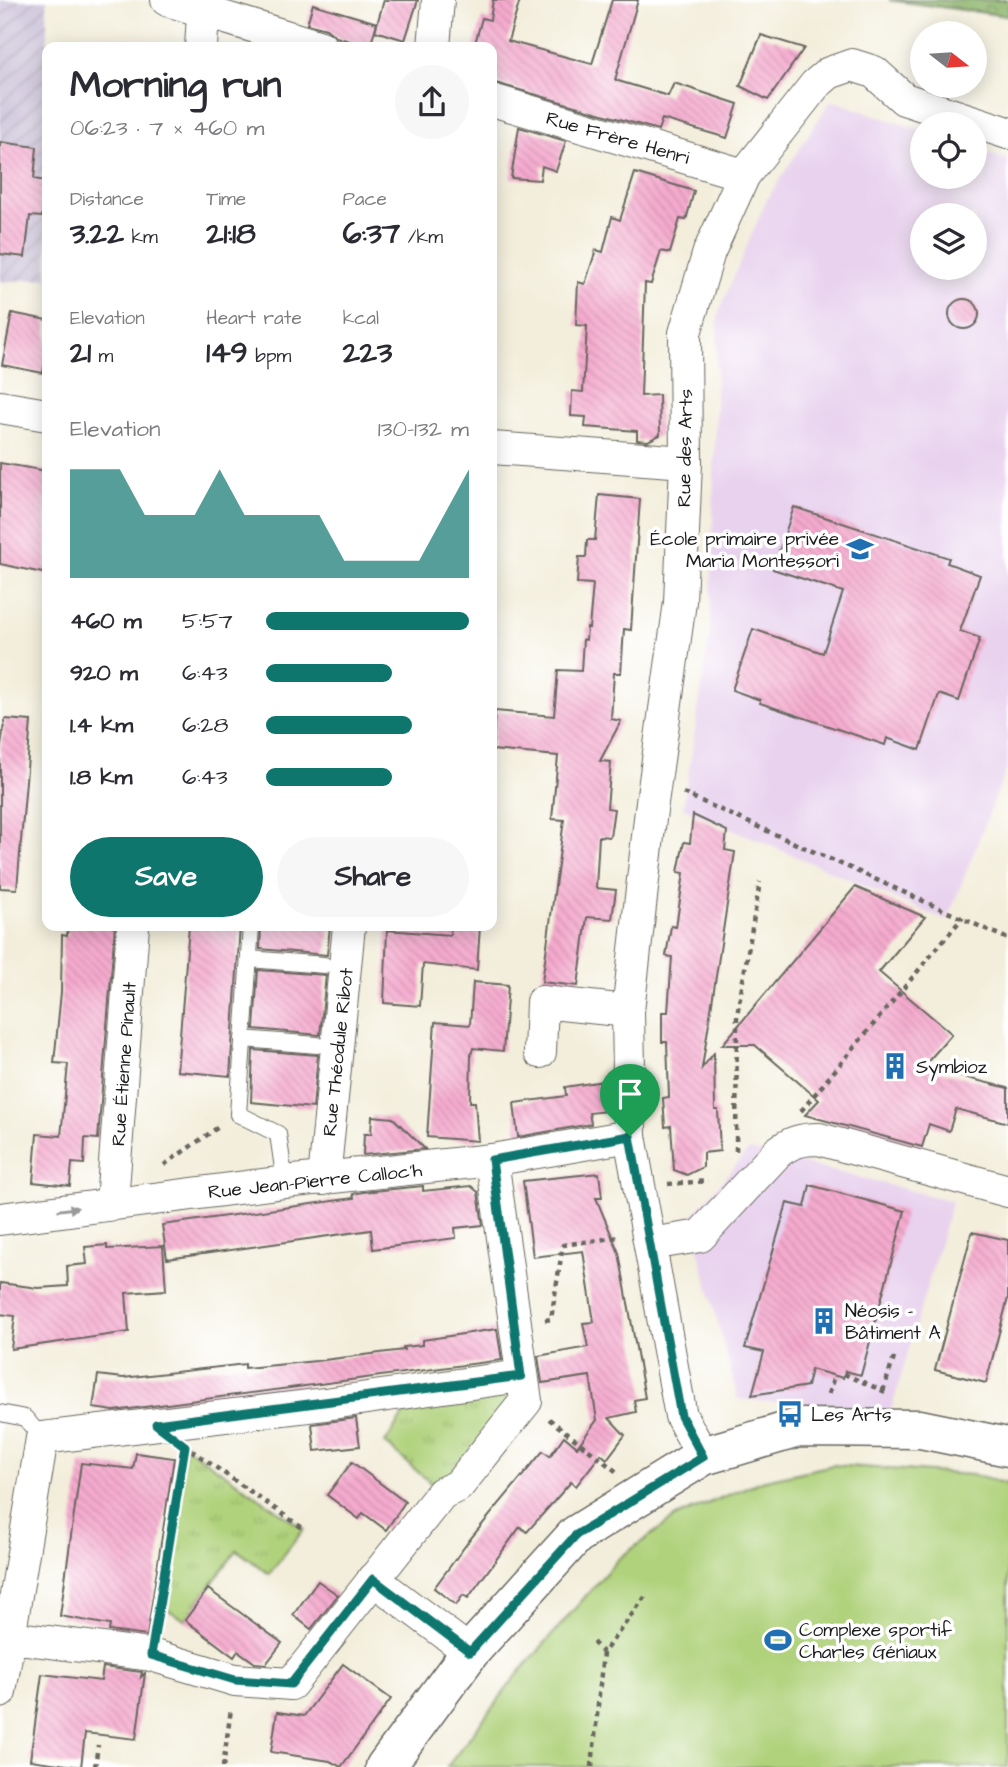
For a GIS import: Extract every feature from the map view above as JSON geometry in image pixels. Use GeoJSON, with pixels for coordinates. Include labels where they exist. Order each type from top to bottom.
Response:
{"type":"FeatureCollection","features":[{"type":"Feature","properties":{"kind":"street"},"geometry":{"type":"LineString","coordinates":[[167,0],[204,5],[307,42]]}},
{"type":"Feature","properties":{"kind":"street"},"geometry":{"type":"LineString","coordinates":[[434,42],[438,0]]}},
{"type":"Feature","properties":{"kind":"street"},"geometry":{"type":"LineString","coordinates":[[201,42],[204,5]]}},
{"type":"Feature","properties":{"kind":"street","name":"Rue des Arts"},"geometry":{"type":"LineString","coordinates":[[703,1457],[681,1416],[630,1136],[628,1011],[654,785],[680,602],[686,462],[685,333],[709,252],[744,175],[815,85],[829,73],[852,65],[874,72],[904,99],[1008,133]]}},
{"type":"Feature","properties":{"kind":"street","name":"Rue Frère Henri"},"geometry":{"type":"LineString","coordinates":[[497,101],[744,175]]}},
{"type":"Feature","properties":{"kind":"street"},"geometry":{"type":"LineString","coordinates":[[0,408],[42,414]]}},
{"type":"Feature","properties":{"kind":"street"},"geometry":{"type":"LineString","coordinates":[[497,448],[686,462]]}},
{"type":"Feature","properties":{"kind":"street","name":"Rue Étienne Pinault"},"geometry":{"type":"LineString","coordinates":[[112,1202],[133,931]]}},
{"type":"Feature","properties":{"kind":"street","name":"Rue Théodule Ribot"},"geometry":{"type":"LineString","coordinates":[[324,1179],[349,931]]}},
{"type":"Feature","properties":{"kind":"street"},"geometry":{"type":"LineString","coordinates":[[540,1052],[542,1002],[628,1011]]}},
{"type":"Feature","properties":{"kind":"street","name":"Rue Jean-Pierre Calloc'h"},"geometry":{"type":"LineString","coordinates":[[0,1219],[112,1202],[492,1160],[630,1136]]}},
{"type":"Feature","properties":{"kind":"street"},"geometry":{"type":"LineString","coordinates":[[649,1239],[700,1236],[789,1144],[805,1139],[819,1139],[1008,1191]]}},
{"type":"Feature","properties":{"kind":"street"},"geometry":{"type":"LineString","coordinates":[[10,1637],[151,1655],[235,1680],[291,1684],[442,1493],[458,1486],[523,1389],[492,1160]]}},
{"type":"Feature","properties":{"kind":"street"},"geometry":{"type":"LineString","coordinates":[[0,1692],[42,1438],[523,1389]]}},
{"type":"Feature","properties":{"kind":"street"},"geometry":{"type":"LineString","coordinates":[[385,1767],[470,1652],[576,1535],[703,1457],[798,1427],[920,1429],[1008,1447]]}},
{"type":"Feature","properties":{"kind":"street"},"geometry":{"type":"LineString","coordinates":[[373,1579],[470,1652]]}},
{"type":"Feature","properties":{"kind":"lane"},"geometry":{"type":"LineString","coordinates":[[251,931],[237,1114],[278,1134],[285,1182]]}},
{"type":"Feature","properties":{"kind":"lane"},"geometry":{"type":"LineString","coordinates":[[249,959],[324,965]]}},
{"type":"Feature","properties":{"kind":"lane"},"geometry":{"type":"LineString","coordinates":[[243,1040],[317,1045]]}},
{"type":"Feature","properties":{"kind":"lane"},"geometry":{"type":"LineString","coordinates":[[0,1413],[25,1418],[42,1438]]}},
{"type":"Feature","properties":{"kind":"path"},"geometry":{"type":"LineString","coordinates":[[654,785],[688,794],[963,916],[1008,939]]}},
{"type":"Feature","properties":{"kind":"path"},"geometry":{"type":"LineString","coordinates":[[730,1159],[737,1149],[737,1015],[760,883]]}},
{"type":"Feature","properties":{"kind":"path"},"geometry":{"type":"LineString","coordinates":[[789,1144],[794,1119],[963,916]]}},
{"type":"Feature","properties":{"kind":"path"},"geometry":{"type":"LineString","coordinates":[[158,1170],[237,1114]]}},
{"type":"Feature","properties":{"kind":"path"},"geometry":{"type":"LineString","coordinates":[[639,1185],[716,1181]]}},
{"type":"Feature","properties":{"kind":"path"},"geometry":{"type":"LineString","coordinates":[[514,1325],[551,1319],[563,1245],[649,1239]]}},
{"type":"Feature","properties":{"kind":"path"},"geometry":{"type":"LineString","coordinates":[[883,1391],[895,1355]]}},
{"type":"Feature","properties":{"kind":"path"},"geometry":{"type":"LineString","coordinates":[[844,1374],[893,1396]]}},
{"type":"Feature","properties":{"kind":"path"},"geometry":{"type":"LineString","coordinates":[[828,1402],[834,1375]]}},
{"type":"Feature","properties":{"kind":"path"},"geometry":{"type":"LineString","coordinates":[[523,1389],[643,1493]]}},
{"type":"Feature","properties":{"kind":"path"},"geometry":{"type":"LineString","coordinates":[[151,1655],[185,1446],[304,1529]]}},
{"type":"Feature","properties":{"kind":"path"},"geometry":{"type":"LineString","coordinates":[[592,1767],[603,1653],[645,1597]]}},
{"type":"Feature","properties":{"kind":"path"},"geometry":{"type":"LineString","coordinates":[[593,1642],[603,1653]]}},
{"type":"Feature","properties":{"kind":"path"},"geometry":{"type":"LineString","coordinates":[[223,1767],[235,1680]]}},
{"type":"Feature","properties":{"kind":"path"},"geometry":{"type":"LineString","coordinates":[[95,1767],[98,1745]]}},
{"type":"Feature","properties":{"kind":"shaded area"},"geometry":{"type":"Polygon","coordinates":[[[0,0],[47,0],[47,42],[42,42],[42,278],[0,282],[0,0]]]}},
{"type":"Feature","properties":{"kind":"shaded area","name":"École primaire privée Maria Montessori"},"geometry":{"type":"Polygon","coordinates":[[[831,100],[910,127],[910,189],[987,189],[987,153],[1008,160],[1008,765],[947,921],[683,808],[710,634],[718,314],[766,201],[831,100]]]}},
{"type":"Feature","properties":{"kind":"shaded area"},"geometry":{"type":"Polygon","coordinates":[[[749,1150],[952,1201],[890,1414],[738,1399],[690,1218],[749,1150]]]}},
{"type":"Feature","properties":{"kind":"green space"},"geometry":{"type":"Polygon","coordinates":[[[889,0],[1008,0],[1008,16],[889,0]]]}},
{"type":"Feature","properties":{"kind":"green space"},"geometry":{"type":"Polygon","coordinates":[[[521,1376],[526,1401],[442,1493],[385,1443],[419,1391],[521,1376]]]}},
{"type":"Feature","properties":{"kind":"green space"},"geometry":{"type":"Polygon","coordinates":[[[185,1446],[304,1529],[269,1574],[237,1550],[185,1620],[160,1605],[185,1446]]]}},
{"type":"Feature","properties":{"kind":"green space","name":"Complexe sportif Charles Géniaux"},"geometry":{"type":"Polygon","coordinates":[[[833,1465],[972,1475],[1008,1484],[1008,1767],[447,1767],[518,1674],[618,1559],[676,1517],[761,1481],[833,1465]]]}},
{"type":"Feature","properties":{"kind":"building"},"geometry":{"type":"Polygon","coordinates":[[[384,0],[418,0],[405,40],[375,31],[384,0]]]}},
{"type":"Feature","properties":{"kind":"building"},"geometry":{"type":"Polygon","coordinates":[[[493,0],[520,0],[508,41],[592,64],[612,0],[638,0],[615,80],[668,96],[674,83],[738,104],[727,138],[662,119],[658,130],[497,83],[497,42],[475,42],[482,18],[490,20],[493,0]]]}},
{"type":"Feature","properties":{"kind":"building"},"geometry":{"type":"Polygon","coordinates":[[[313,4],[377,23],[371,42],[353,42],[336,37],[326,29],[307,24],[313,4]]]}},
{"type":"Feature","properties":{"kind":"building"},"geometry":{"type":"Polygon","coordinates":[[[761,35],[804,48],[768,100],[740,86],[761,35]]]}},
{"type":"Feature","properties":{"kind":"building"},"geometry":{"type":"Polygon","coordinates":[[[519,127],[566,141],[556,171],[542,166],[540,180],[511,178],[519,127]]]}},
{"type":"Feature","properties":{"kind":"building"},"geometry":{"type":"Polygon","coordinates":[[[0,142],[37,147],[34,179],[42,180],[42,217],[30,216],[25,257],[0,254],[0,142]]]}},
{"type":"Feature","properties":{"kind":"building"},"geometry":{"type":"Polygon","coordinates":[[[635,173],[694,191],[686,220],[680,219],[670,253],[661,251],[651,284],[645,283],[641,396],[659,395],[660,435],[648,441],[637,440],[637,431],[585,427],[586,417],[571,416],[572,391],[583,392],[587,326],[576,325],[578,282],[585,284],[596,250],[603,252],[612,217],[620,220],[635,173]]]}},
{"type":"Feature","properties":{"kind":"building"},"geometry":{"type":"Polygon","coordinates":[[[964,299],[974,304],[979,314],[974,324],[964,329],[954,324],[949,314],[954,304],[964,299]]]}},
{"type":"Feature","properties":{"kind":"building"},"geometry":{"type":"Polygon","coordinates":[[[12,313],[42,319],[42,373],[2,365],[12,313]]]}},
{"type":"Feature","properties":{"kind":"building"},"geometry":{"type":"Polygon","coordinates":[[[0,463],[42,470],[42,573],[0,564],[0,463]]]}},
{"type":"Feature","properties":{"kind":"building"},"geometry":{"type":"Polygon","coordinates":[[[599,495],[640,499],[631,630],[624,629],[621,673],[614,673],[611,719],[621,721],[600,761],[611,762],[607,808],[614,809],[610,837],[599,836],[596,888],[616,890],[612,919],[587,917],[578,986],[542,982],[564,820],[552,819],[558,756],[497,750],[497,711],[554,716],[558,670],[581,671],[583,639],[586,640],[587,627],[589,628],[593,584],[577,583],[579,557],[586,557],[587,540],[595,540],[599,495]]]}},
{"type":"Feature","properties":{"kind":"building"},"geometry":{"type":"Polygon","coordinates":[[[794,507],[949,558],[947,563],[980,575],[960,631],[980,638],[959,701],[939,694],[920,750],[887,738],[885,745],[760,703],[760,700],[732,690],[753,629],[823,653],[843,592],[773,569],[794,507]]]}},
{"type":"Feature","properties":{"kind":"building"},"geometry":{"type":"Polygon","coordinates":[[[5,719],[31,721],[17,889],[0,888],[0,752],[5,719]]]}},
{"type":"Feature","properties":{"kind":"building"},"geometry":{"type":"Polygon","coordinates":[[[693,815],[727,831],[725,850],[735,852],[702,1068],[714,1053],[715,1110],[718,1110],[720,1151],[703,1153],[703,1167],[687,1175],[674,1170],[671,1126],[665,1127],[663,1098],[669,1097],[667,1042],[662,1042],[662,1012],[668,1012],[672,957],[666,956],[671,926],[676,927],[684,873],[678,872],[684,842],[690,843],[693,815]]]}},
{"type":"Feature","properties":{"kind":"building"},"geometry":{"type":"Polygon","coordinates":[[[855,887],[925,917],[879,972],[952,1034],[923,1067],[1008,1088],[1008,1123],[956,1109],[949,1131],[929,1124],[922,1147],[805,1115],[819,1100],[755,1045],[722,1045],[855,887]]]}},
{"type":"Feature","properties":{"kind":"building"},"geometry":{"type":"Polygon","coordinates":[[[68,931],[115,931],[98,1139],[85,1138],[84,1164],[72,1163],[70,1186],[33,1182],[37,1134],[61,1136],[68,1064],[54,1063],[61,992],[62,935],[67,936],[68,931]]]}},
{"type":"Feature","properties":{"kind":"building"},"geometry":{"type":"Polygon","coordinates":[[[189,931],[240,931],[230,1076],[177,1071],[189,931]]]}},
{"type":"Feature","properties":{"kind":"building"},"geometry":{"type":"Polygon","coordinates":[[[261,931],[329,931],[327,955],[260,949],[261,931]]]}},
{"type":"Feature","properties":{"kind":"building"},"geometry":{"type":"Polygon","coordinates":[[[387,931],[450,935],[450,931],[480,931],[477,970],[423,964],[420,1006],[384,1003],[387,931]]]}},
{"type":"Feature","properties":{"kind":"building"},"geometry":{"type":"Polygon","coordinates":[[[258,970],[326,975],[320,1035],[254,1029],[258,970]]]}},
{"type":"Feature","properties":{"kind":"building"},"geometry":{"type":"Polygon","coordinates":[[[473,982],[508,985],[503,1051],[473,1048],[471,1055],[470,1102],[475,1102],[478,1141],[427,1137],[435,1022],[470,1025],[473,982]]]}},
{"type":"Feature","properties":{"kind":"building"},"geometry":{"type":"Polygon","coordinates":[[[253,1050],[318,1055],[313,1108],[251,1102],[253,1050]]]}},
{"type":"Feature","properties":{"kind":"building"},"geometry":{"type":"Polygon","coordinates":[[[604,1081],[606,1111],[589,1113],[591,1124],[518,1137],[514,1103],[566,1096],[565,1087],[604,1081]]]}},
{"type":"Feature","properties":{"kind":"building"},"geometry":{"type":"Polygon","coordinates":[[[372,1116],[393,1118],[425,1149],[363,1155],[364,1134],[371,1134],[372,1116]]]}},
{"type":"Feature","properties":{"kind":"building"},"geometry":{"type":"Polygon","coordinates":[[[599,1173],[602,1198],[596,1198],[619,1253],[645,1398],[634,1400],[636,1412],[609,1418],[625,1435],[607,1459],[601,1454],[576,1486],[571,1482],[527,1532],[520,1527],[468,1598],[463,1595],[456,1605],[434,1588],[471,1538],[543,1451],[550,1456],[564,1436],[577,1447],[597,1420],[590,1376],[542,1383],[538,1356],[588,1347],[583,1323],[594,1322],[583,1251],[533,1257],[523,1181],[599,1173]]]}},
{"type":"Feature","properties":{"kind":"building","name":"Néosis - Bâtiment A"},"geometry":{"type":"Polygon","coordinates":[[[810,1185],[905,1211],[861,1375],[845,1371],[843,1378],[811,1369],[807,1386],[752,1395],[764,1352],[745,1348],[787,1203],[805,1207],[810,1185]]]}},
{"type":"Feature","properties":{"kind":"building"},"geometry":{"type":"Polygon","coordinates":[[[423,1186],[423,1191],[471,1186],[478,1192],[483,1225],[455,1228],[456,1238],[373,1249],[371,1230],[167,1259],[162,1225],[354,1198],[353,1194],[363,1192],[423,1186]]]}},
{"type":"Feature","properties":{"kind":"building"},"geometry":{"type":"Polygon","coordinates":[[[972,1232],[1008,1240],[1008,1298],[986,1383],[935,1370],[972,1232]]]}},
{"type":"Feature","properties":{"kind":"building"},"geometry":{"type":"Polygon","coordinates":[[[107,1245],[107,1249],[163,1246],[166,1290],[126,1293],[129,1332],[11,1349],[15,1316],[0,1314],[0,1283],[38,1288],[68,1286],[67,1266],[87,1264],[85,1247],[107,1245]]]}},
{"type":"Feature","properties":{"kind":"building"},"geometry":{"type":"Polygon","coordinates":[[[497,1329],[502,1360],[114,1411],[93,1408],[98,1375],[123,1378],[245,1364],[245,1368],[316,1361],[404,1350],[403,1347],[422,1345],[422,1340],[497,1329]]]}},
{"type":"Feature","properties":{"kind":"building"},"geometry":{"type":"Polygon","coordinates":[[[356,1418],[360,1446],[315,1451],[312,1424],[356,1418]]]}},
{"type":"Feature","properties":{"kind":"building"},"geometry":{"type":"Polygon","coordinates":[[[136,1453],[174,1458],[147,1636],[109,1631],[110,1625],[60,1616],[81,1463],[133,1469],[136,1453]]]}},
{"type":"Feature","properties":{"kind":"building"},"geometry":{"type":"Polygon","coordinates":[[[352,1462],[405,1502],[386,1530],[363,1513],[359,1519],[327,1495],[352,1462]]]}},
{"type":"Feature","properties":{"kind":"building"},"geometry":{"type":"Polygon","coordinates":[[[318,1581],[338,1595],[311,1629],[293,1615],[318,1581]]]}},
{"type":"Feature","properties":{"kind":"building"},"geometry":{"type":"Polygon","coordinates":[[[208,1589],[282,1643],[266,1664],[255,1663],[238,1651],[234,1657],[185,1620],[208,1589]]]}},
{"type":"Feature","properties":{"kind":"building"},"geometry":{"type":"Polygon","coordinates":[[[343,1664],[391,1699],[341,1767],[330,1761],[271,1752],[277,1712],[304,1716],[343,1664]]]}},
{"type":"Feature","properties":{"kind":"building"},"geometry":{"type":"Polygon","coordinates":[[[103,1667],[142,1672],[141,1677],[145,1673],[136,1739],[85,1733],[81,1767],[30,1760],[42,1674],[101,1681],[103,1667]]]}},
{"type":"Feature","properties":{"kind":"place","name":"École primaire privée Maria Montessori"},"geometry":{"type":"Point","coordinates":[860,549]}},
{"type":"Feature","properties":{"kind":"place","name":"Symbioz"},"geometry":{"type":"Point","coordinates":[895,1066]}},
{"type":"Feature","properties":{"kind":"place","name":"Néosis - Bâtiment A"},"geometry":{"type":"Point","coordinates":[824,1321]}},
{"type":"Feature","properties":{"kind":"place","name":"Les Arts"},"geometry":{"type":"Point","coordinates":[790,1414]}},
{"type":"Feature","properties":{"kind":"place","name":"Complexe sportif Charles Géniaux"},"geometry":{"type":"Point","coordinates":[778,1640]}},
{"type":"Feature","properties":{"kind":"route"},"geometry":{"type":"LineString","coordinates":[[630,1136],[681,1416],[703,1457],[576,1535],[470,1652],[373,1579],[291,1684],[235,1680],[184,1662],[151,1655],[185,1446],[156,1424],[325,1404],[521,1376],[492,1160],[630,1136]]}}]}
